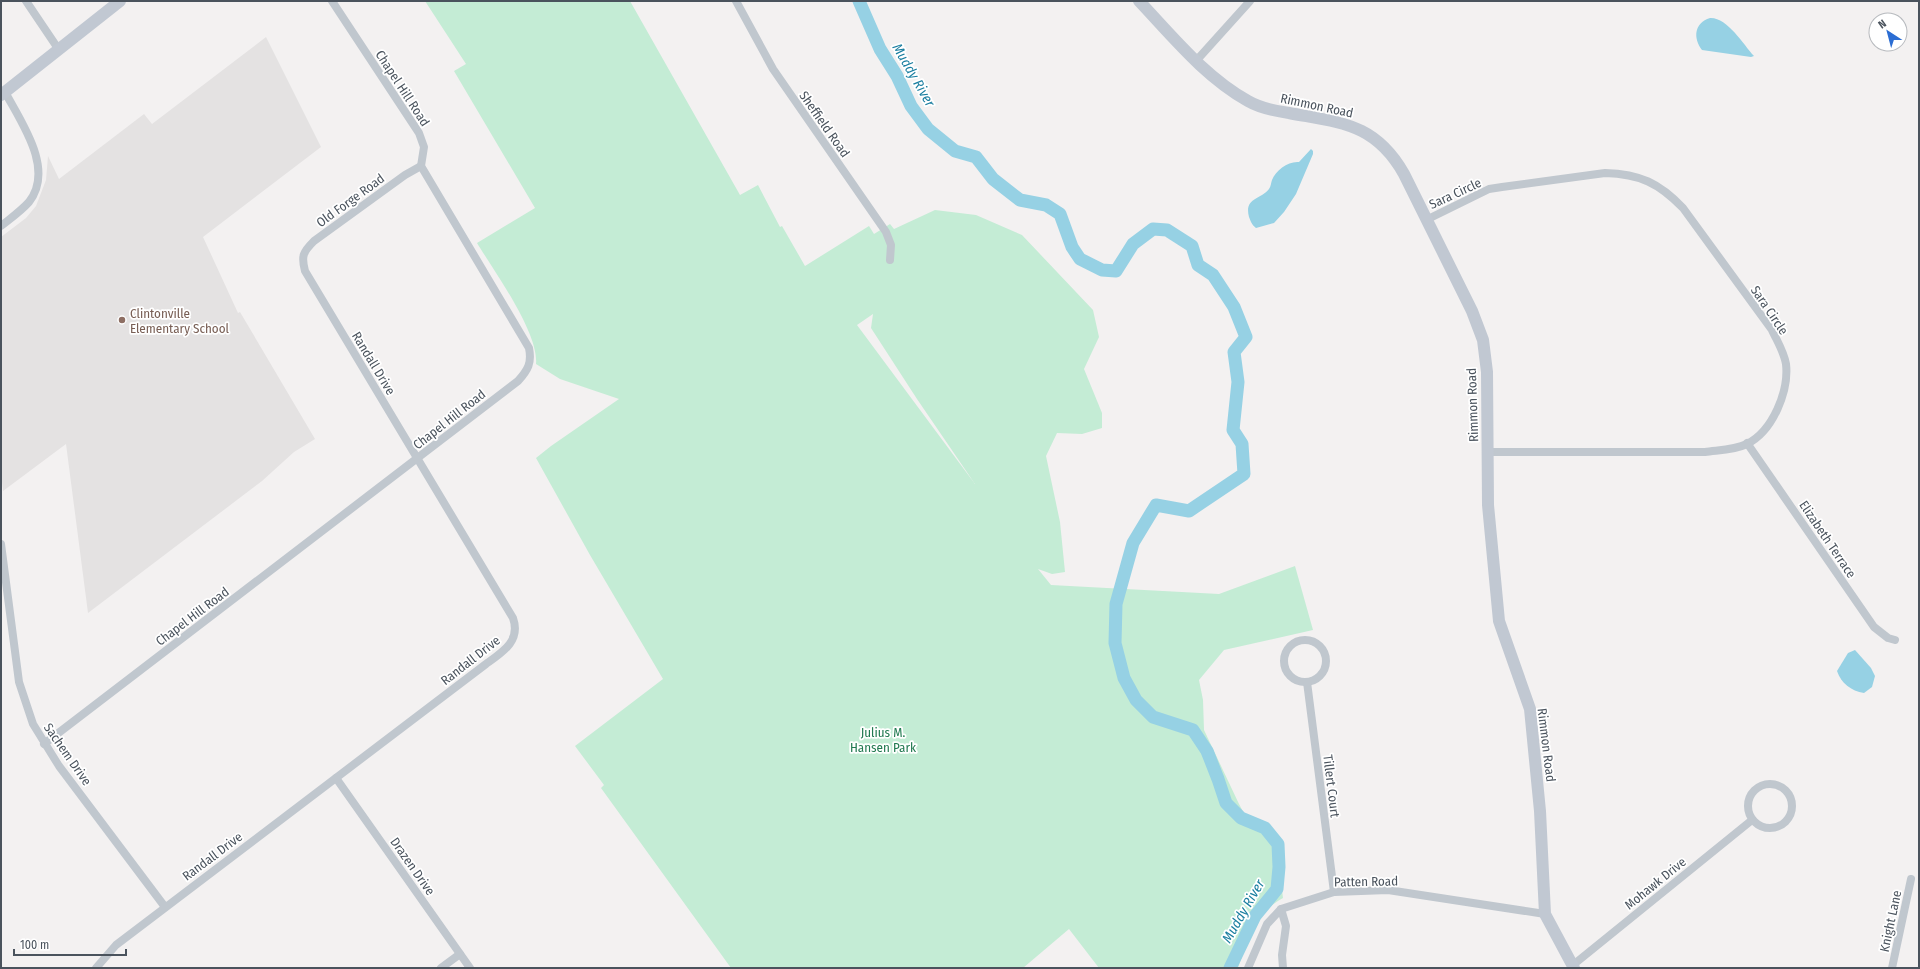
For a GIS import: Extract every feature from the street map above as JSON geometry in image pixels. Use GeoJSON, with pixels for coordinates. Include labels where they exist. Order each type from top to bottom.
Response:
{"type":"FeatureCollection","features":[{"type":"Feature","properties":{"kind":"street"},"geometry":{"type":"LineString","coordinates":[[26,1],[59,50]]}},
{"type":"Feature","properties":{"kind":"street"},"geometry":{"type":"LineString","coordinates":[[1,226],[21,210],[32,197],[39,172],[34,150],[3,93],[120,1]]}},
{"type":"Feature","properties":{"kind":"street","name":"Chapel Hill Road"},"geometry":{"type":"LineString","coordinates":[[44,744],[518,381],[528,370],[532,360],[529,348],[422,166],[424,146],[419,133],[332,1]]}},
{"type":"Feature","properties":{"kind":"street","name":"Sheffield Road"},"geometry":{"type":"LineString","coordinates":[[736,1],[773,69],[886,232],[891,245],[890,260]]}},
{"type":"Feature","properties":{"kind":"street","name":"Rimmon Road"},"geometry":{"type":"LineString","coordinates":[[1138,1],[1212,78],[1250,102],[1273,110],[1344,123],[1362,130],[1380,142],[1395,158],[1428,219],[1472,311],[1482,340],[1487,372],[1488,505],[1499,621],[1530,709],[1540,811],[1544,914],[1574,967]]}},
{"type":"Feature","properties":{"kind":"street"},"geometry":{"type":"LineString","coordinates":[[1196,61],[1250,1]]}},
{"type":"Feature","properties":{"kind":"street","name":"Old Forge Road"},"geometry":{"type":"LineString","coordinates":[[302,261],[305,250],[314,241],[404,175],[422,166]]}},
{"type":"Feature","properties":{"kind":"street","name":"Sara Circle"},"geometry":{"type":"LineString","coordinates":[[1428,219],[1489,189],[1605,173],[1620,173],[1654,183],[1669,193],[1683,208],[1772,330],[1781,348],[1786,364],[1786,376],[1781,401],[1773,418],[1760,434],[1747,443],[1725,450],[1705,452],[1488,452]]}},
{"type":"Feature","properties":{"kind":"street","name":"Randall Drive"},"geometry":{"type":"LineString","coordinates":[[96,968],[116,945],[505,650],[514,637],[515,625],[512,618],[305,271],[302,261]]}},
{"type":"Feature","properties":{"kind":"street","name":"Elizabeth Terrace"},"geometry":{"type":"LineString","coordinates":[[1747,443],[1874,627],[1888,638],[1895,640]]}},
{"type":"Feature","properties":{"kind":"street","name":"Sachem Drive"},"geometry":{"type":"LineString","coordinates":[[1,544],[19,682],[27,710],[44,744],[165,907]]}},
{"type":"Feature","properties":{"kind":"street"},"geometry":{"type":"LineString","coordinates":[[1305,640],[1318,645],[1325,656],[1324,670],[1320,676],[1307,682],[1294,679],[1285,669],[1284,662],[1288,649],[1298,641],[1305,640]]}},
{"type":"Feature","properties":{"kind":"street","name":"Tillert Court"},"geometry":{"type":"LineString","coordinates":[[1307,682],[1334,892]]}},
{"type":"Feature","properties":{"kind":"street","name":"Drazen Drive"},"geometry":{"type":"LineString","coordinates":[[336,778],[470,968]]}},
{"type":"Feature","properties":{"kind":"street"},"geometry":{"type":"LineString","coordinates":[[1773,784],[1782,787],[1787,792],[1791,798],[1792,808],[1790,817],[1785,823],[1776,828],[1767,828],[1760,826],[1752,820],[1749,813],[1748,803],[1750,796],[1756,788],[1763,785],[1773,784]]}},
{"type":"Feature","properties":{"kind":"street","name":"Mohawk Drive"},"geometry":{"type":"LineString","coordinates":[[1574,967],[1752,820]]}},
{"type":"Feature","properties":{"kind":"street","name":"Knight Lane"},"geometry":{"type":"LineString","coordinates":[[1892,968],[1911,879]]}},
{"type":"Feature","properties":{"kind":"street","name":"Patten Road"},"geometry":{"type":"LineString","coordinates":[[1248,968],[1267,924],[1281,909],[1334,892],[1388,890],[1544,914]]}},
{"type":"Feature","properties":{"kind":"street"},"geometry":{"type":"LineString","coordinates":[[1281,909],[1286,926],[1282,955],[1283,968]]}},
{"type":"Feature","properties":{"kind":"street"},"geometry":{"type":"LineString","coordinates":[[441,968],[460,954]]}},
{"type":"Feature","properties":{"kind":"shaded area","name":"Clintonville Elementary School"},"geometry":{"type":"Polygon","coordinates":[[[266,37],[321,147],[203,237],[238,313],[240,312],[315,439],[294,452],[262,481],[88,613],[66,444],[3,491],[1,473],[1,237],[26,218],[36,206],[46,180],[48,156],[59,179],[144,114],[152,124],[266,37]]]}},
{"type":"Feature","properties":{"kind":"green space","name":"Julius M. Hansen Park"},"geometry":{"type":"Polygon","coordinates":[[[425,1],[630,1],[740,195],[758,185],[780,227],[782,226],[805,266],[869,226],[874,234],[890,224],[894,229],[935,210],[976,215],[1022,235],[1093,310],[1099,337],[1084,369],[1102,413],[1102,428],[1082,434],[1057,433],[1046,456],[1060,522],[1065,572],[1052,574],[1038,569],[1051,585],[1219,594],[1295,566],[1313,630],[1224,650],[1199,680],[1203,700],[1204,730],[1239,804],[1247,819],[1275,836],[1283,898],[1266,911],[1254,928],[1238,968],[1099,968],[1069,929],[1023,968],[731,968],[601,788],[604,785],[575,746],[663,679],[590,555],[536,458],[619,399],[560,379],[536,364],[535,351],[523,319],[504,285],[477,243],[535,208],[454,71],[466,64],[425,1]],[[873,314],[857,325],[975,484],[917,399],[871,328],[873,314]]]}},
{"type":"Feature","properties":{"kind":"water"},"geometry":{"type":"Polygon","coordinates":[[[1710,18],[1716,19],[1728,26],[1740,38],[1754,56],[1751,57],[1702,50],[1696,36],[1698,27],[1705,20],[1710,18]]]}},
{"type":"Feature","properties":{"kind":"water"},"geometry":{"type":"Polygon","coordinates":[[[1311,149],[1313,154],[1296,194],[1284,212],[1274,223],[1256,228],[1249,217],[1248,211],[1251,203],[1269,189],[1274,176],[1279,170],[1291,163],[1299,162],[1311,149]]]}},
{"type":"Feature","properties":{"kind":"water"},"geometry":{"type":"Polygon","coordinates":[[[1855,650],[1871,668],[1875,676],[1872,687],[1864,693],[1847,686],[1837,671],[1848,653],[1855,650]]]}},
{"type":"Feature","properties":{"kind":"waterway","name":"Muddy River"},"geometry":{"type":"LineString","coordinates":[[859,1],[880,49],[897,76],[911,106],[928,129],[955,151],[976,157],[993,179],[1020,200],[1046,205],[1060,214],[1072,247],[1080,259],[1102,270],[1116,271],[1133,244],[1153,229],[1167,230],[1192,246],[1198,265],[1213,275],[1234,307],[1246,337],[1234,352],[1238,382],[1233,430],[1242,444],[1244,474],[1189,511],[1156,505],[1133,543],[1116,604],[1115,643],[1124,678],[1136,700],[1153,717],[1193,730],[1207,751],[1226,803],[1241,818],[1265,828],[1278,844],[1279,867],[1277,889],[1255,916],[1230,968]]}},
{"type":"Feature","properties":{"kind":"place","name":"Clintonville Elementary School"},"geometry":{"type":"Point","coordinates":[122,320]}}]}
